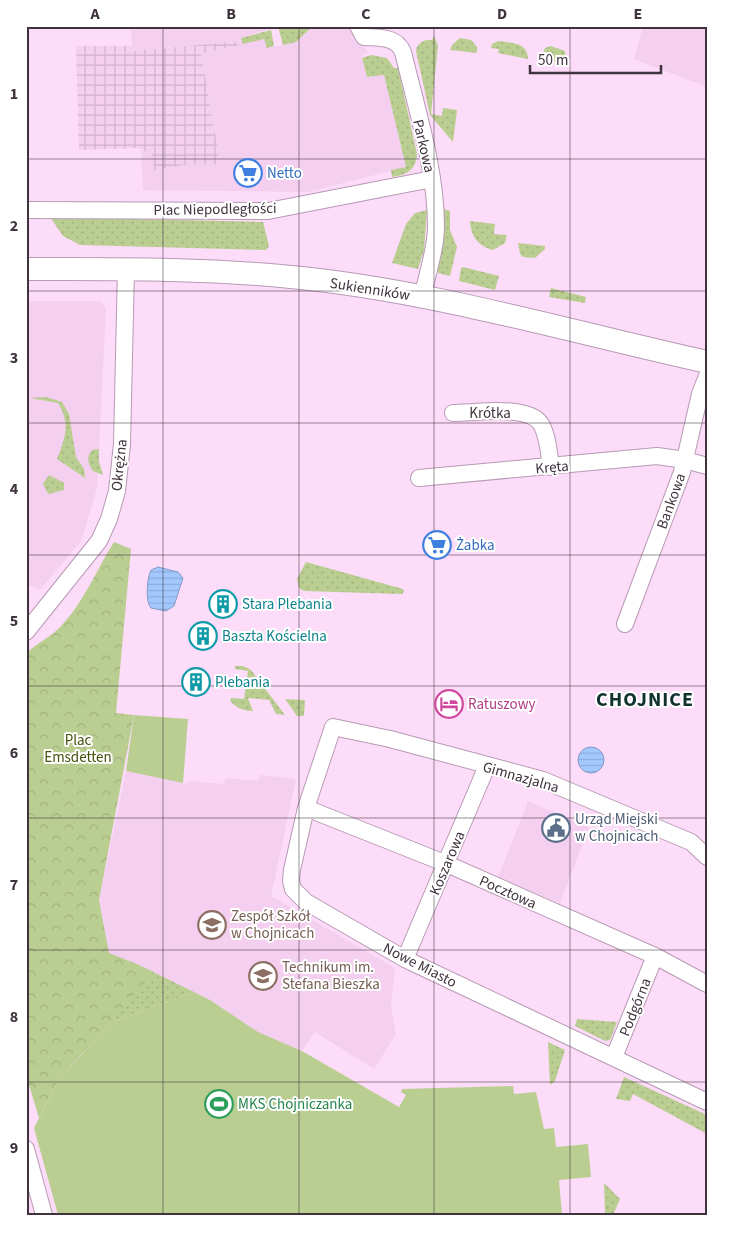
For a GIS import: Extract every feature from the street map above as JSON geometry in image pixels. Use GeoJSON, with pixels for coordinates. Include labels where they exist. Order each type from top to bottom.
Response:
{"type":"FeatureCollection","features":[{"type":"Feature","properties":{"kind":"main road","name":"Sukienników"},"geometry":{"type":"LineString","coordinates":[[26,269],[126,269],[292,277],[422,298],[707,362]]}},
{"type":"Feature","properties":{"kind":"street","name":"Parkowa"},"geometry":{"type":"LineString","coordinates":[[361,32],[387,38],[401,47],[432,179],[436,228],[422,298]]}},
{"type":"Feature","properties":{"kind":"street","name":"Plac Niepodległości"},"geometry":{"type":"LineString","coordinates":[[26,210],[268,211],[432,179]]}},
{"type":"Feature","properties":{"kind":"street","name":"Okrężna"},"geometry":{"type":"LineString","coordinates":[[26,632],[99,541],[109,519],[117,491],[122,444],[126,269]]}},
{"type":"Feature","properties":{"kind":"street","name":"Bankowa"},"geometry":{"type":"LineString","coordinates":[[625,624],[685,460],[700,394],[707,376]]}},
{"type":"Feature","properties":{"kind":"street","name":"Krótka"},"geometry":{"type":"LineString","coordinates":[[453,413],[512,411],[535,419],[541,424],[551,467]]}},
{"type":"Feature","properties":{"kind":"street","name":"Kręta"},"geometry":{"type":"LineString","coordinates":[[419,478],[657,456],[685,460],[707,466]]}},
{"type":"Feature","properties":{"kind":"street","name":"Gimnazjalna"},"geometry":{"type":"LineString","coordinates":[[333,727],[390,738],[543,780],[691,842],[703,854]]}},
{"type":"Feature","properties":{"kind":"street","name":"Nowe Miasto"},"geometry":{"type":"LineString","coordinates":[[333,727],[306,808],[292,870],[291,881],[293,889],[306,902],[405,959],[707,1102]]}},
{"type":"Feature","properties":{"kind":"street","name":"Koszarowa"},"geometry":{"type":"LineString","coordinates":[[405,959],[487,766]]}},
{"type":"Feature","properties":{"kind":"street","name":"Pocztowa"},"geometry":{"type":"LineString","coordinates":[[306,808],[446,864],[655,956],[707,984]]}},
{"type":"Feature","properties":{"kind":"street","name":"Podgórna"},"geometry":{"type":"LineString","coordinates":[[614,1057],[655,956]]}},
{"type":"Feature","properties":{"kind":"street"},"geometry":{"type":"LineString","coordinates":[[26,1149],[44,1215]]}},
{"type":"Feature","properties":{"kind":"shaded area"},"geometry":{"type":"Polygon","coordinates":[[[131,26],[278,26],[241,38],[242,41],[132,51],[131,26]]]}},
{"type":"Feature","properties":{"kind":"shaded area"},"geometry":{"type":"Polygon","coordinates":[[[313,26],[351,26],[368,53],[361,56],[367,77],[384,74],[406,167],[308,192],[143,190],[141,151],[151,152],[155,170],[190,164],[218,164],[218,151],[201,54],[265,39],[267,48],[296,42],[313,26]]]}},
{"type":"Feature","properties":{"kind":"shaded area"},"geometry":{"type":"Polygon","coordinates":[[[643,26],[707,26],[707,87],[634,59],[643,26]]]}},
{"type":"Feature","properties":{"kind":"shaded area"},"geometry":{"type":"Polygon","coordinates":[[[242,41],[243,44],[201,54],[218,151],[218,164],[190,164],[154,170],[151,152],[141,151],[140,148],[79,150],[76,46],[132,46],[133,51],[242,41]]]}},
{"type":"Feature","properties":{"kind":"shaded area"},"geometry":{"type":"Polygon","coordinates":[[[26,301],[100,301],[106,309],[97,488],[81,541],[40,590],[26,584],[26,301]]]}},
{"type":"Feature","properties":{"kind":"shaded area","name":"Zespół Szkół w Chojnicach"},"geometry":{"type":"Polygon","coordinates":[[[126,771],[187,784],[189,781],[223,784],[226,778],[259,781],[260,775],[296,779],[271,896],[395,968],[391,1006],[396,1034],[374,1069],[315,1032],[302,1051],[258,1032],[210,1000],[137,964],[109,953],[99,900],[126,771]]]}},
{"type":"Feature","properties":{"kind":"shaded area"},"geometry":{"type":"Polygon","coordinates":[[[528,801],[589,827],[560,903],[498,878],[528,801]]]}},
{"type":"Feature","properties":{"kind":"green space"},"geometry":{"type":"Polygon","coordinates":[[[278,26],[313,26],[296,42],[283,45],[278,26]]]}},
{"type":"Feature","properties":{"kind":"green space"},"geometry":{"type":"Polygon","coordinates":[[[271,30],[274,46],[267,48],[264,39],[243,44],[241,38],[271,30]]]}},
{"type":"Feature","properties":{"kind":"green space"},"geometry":{"type":"Polygon","coordinates":[[[434,36],[438,45],[431,114],[442,116],[443,108],[457,110],[453,142],[430,115],[416,51],[420,44],[424,41],[432,40],[434,36]]]}},
{"type":"Feature","properties":{"kind":"green space"},"geometry":{"type":"Polygon","coordinates":[[[460,38],[471,40],[477,47],[477,53],[450,50],[452,45],[460,38]]]}},
{"type":"Feature","properties":{"kind":"green space"},"geometry":{"type":"Polygon","coordinates":[[[498,41],[522,46],[527,53],[528,59],[498,53],[499,49],[491,48],[492,44],[498,41]]]}},
{"type":"Feature","properties":{"kind":"green space"},"geometry":{"type":"Polygon","coordinates":[[[551,46],[565,51],[567,64],[541,60],[545,48],[551,46]]]}},
{"type":"Feature","properties":{"kind":"green space"},"geometry":{"type":"Polygon","coordinates":[[[371,55],[387,58],[394,68],[398,68],[417,154],[415,164],[410,171],[392,177],[391,170],[406,167],[384,75],[367,77],[362,58],[371,55]]]}},
{"type":"Feature","properties":{"kind":"green space"},"geometry":{"type":"Polygon","coordinates":[[[444,209],[450,211],[450,230],[457,247],[450,276],[438,273],[444,209]]]}},
{"type":"Feature","properties":{"kind":"green space"},"geometry":{"type":"Polygon","coordinates":[[[427,210],[424,250],[418,269],[392,263],[406,224],[415,213],[427,210]]]}},
{"type":"Feature","properties":{"kind":"green space"},"geometry":{"type":"Polygon","coordinates":[[[50,217],[263,222],[269,246],[266,250],[80,245],[63,236],[50,217]]]}},
{"type":"Feature","properties":{"kind":"green space"},"geometry":{"type":"Polygon","coordinates":[[[470,221],[495,224],[494,234],[507,235],[505,243],[493,250],[483,246],[476,240],[470,221]]]}},
{"type":"Feature","properties":{"kind":"green space"},"geometry":{"type":"Polygon","coordinates":[[[518,243],[545,246],[545,249],[535,258],[523,257],[520,254],[518,243]]]}},
{"type":"Feature","properties":{"kind":"green space"},"geometry":{"type":"Polygon","coordinates":[[[461,268],[499,276],[495,290],[459,281],[461,268]]]}},
{"type":"Feature","properties":{"kind":"green space"},"geometry":{"type":"Polygon","coordinates":[[[551,288],[586,297],[585,303],[549,297],[551,288]]]}},
{"type":"Feature","properties":{"kind":"green space"},"geometry":{"type":"Polygon","coordinates":[[[46,397],[62,402],[69,414],[76,457],[84,469],[85,478],[57,459],[66,424],[62,411],[58,403],[30,398],[46,397]]]}},
{"type":"Feature","properties":{"kind":"green space"},"geometry":{"type":"Polygon","coordinates":[[[99,449],[99,462],[103,475],[93,471],[88,460],[92,450],[99,449]]]}},
{"type":"Feature","properties":{"kind":"green space"},"geometry":{"type":"Polygon","coordinates":[[[49,475],[64,483],[64,490],[48,494],[43,484],[49,475]]]}},
{"type":"Feature","properties":{"kind":"green space","name":"Plac Emsdetten"},"geometry":{"type":"Polygon","coordinates":[[[114,542],[131,549],[116,713],[134,715],[99,900],[109,953],[154,972],[58,1081],[39,1118],[26,1075],[26,654],[57,630],[74,610],[114,542]]]}},
{"type":"Feature","properties":{"kind":"green space"},"geometry":{"type":"Polygon","coordinates":[[[306,562],[403,589],[404,591],[402,594],[304,591],[299,588],[297,579],[306,562]]]}},
{"type":"Feature","properties":{"kind":"green space"},"geometry":{"type":"Polygon","coordinates":[[[235,666],[243,666],[251,670],[285,715],[276,714],[269,700],[248,698],[253,711],[240,709],[235,706],[230,701],[231,698],[244,699],[248,671],[235,669],[235,666]]]}},
{"type":"Feature","properties":{"kind":"green space"},"geometry":{"type":"Polygon","coordinates":[[[285,699],[305,700],[304,716],[297,716],[285,699]]]}},
{"type":"Feature","properties":{"kind":"green space"},"geometry":{"type":"Polygon","coordinates":[[[134,715],[188,719],[183,783],[126,771],[134,715]]]}},
{"type":"Feature","properties":{"kind":"green space"},"geometry":{"type":"Polygon","coordinates":[[[109,953],[137,964],[194,992],[110,1023],[83,1053],[109,953]]]}},
{"type":"Feature","properties":{"kind":"green space","name":"MKS Chojniczanka"},"geometry":{"type":"Polygon","coordinates":[[[194,992],[210,1000],[258,1032],[302,1051],[399,1107],[406,1095],[401,1092],[402,1089],[513,1086],[514,1094],[536,1092],[544,1129],[554,1128],[556,1147],[588,1144],[591,1177],[559,1180],[562,1215],[58,1215],[34,1128],[58,1081],[110,1023],[194,992]]]}},
{"type":"Feature","properties":{"kind":"green space"},"geometry":{"type":"Polygon","coordinates":[[[577,1019],[617,1022],[610,1040],[605,1041],[575,1026],[577,1019]]]}},
{"type":"Feature","properties":{"kind":"green space"},"geometry":{"type":"Polygon","coordinates":[[[548,1042],[565,1050],[555,1081],[550,1085],[548,1042]]]}},
{"type":"Feature","properties":{"kind":"green space"},"geometry":{"type":"Polygon","coordinates":[[[624,1077],[707,1115],[707,1134],[633,1094],[630,1101],[616,1099],[624,1077]]]}},
{"type":"Feature","properties":{"kind":"green space"},"geometry":{"type":"Polygon","coordinates":[[[604,1183],[620,1199],[613,1215],[605,1215],[604,1183]]]}},
{"type":"Feature","properties":{"kind":"water"},"geometry":{"type":"Polygon","coordinates":[[[158,567],[178,572],[183,578],[174,606],[166,611],[151,608],[148,601],[147,590],[151,570],[158,567]]]}},
{"type":"Feature","properties":{"kind":"water"},"geometry":{"type":"Polygon","coordinates":[[[591,747],[600,751],[604,760],[600,769],[591,773],[582,769],[578,760],[582,751],[591,747]]]}},
{"type":"Feature","properties":{"kind":"place","name":"Netto"},"geometry":{"type":"Point","coordinates":[248,173]}},
{"type":"Feature","properties":{"kind":"place","name":"Żabka"},"geometry":{"type":"Point","coordinates":[437,545]}},
{"type":"Feature","properties":{"kind":"place","name":"Stara Plebania"},"geometry":{"type":"Point","coordinates":[223,604]}},
{"type":"Feature","properties":{"kind":"place","name":"Baszta Kościelna"},"geometry":{"type":"Point","coordinates":[203,636]}},
{"type":"Feature","properties":{"kind":"place","name":"Plebania"},"geometry":{"type":"Point","coordinates":[196,682]}},
{"type":"Feature","properties":{"kind":"place","name":"Ratuszowy"},"geometry":{"type":"Point","coordinates":[449,704]}},
{"type":"Feature","properties":{"kind":"place","name":"Urząd Miejski w Chojnicach"},"geometry":{"type":"Point","coordinates":[556,828]}},
{"type":"Feature","properties":{"kind":"place","name":"Zespół Szkół w Chojnicach"},"geometry":{"type":"Point","coordinates":[212,925]}},
{"type":"Feature","properties":{"kind":"place","name":"Technikum im. Stefana Bieszka"},"geometry":{"type":"Point","coordinates":[263,976]}},
{"type":"Feature","properties":{"kind":"place","name":"MKS Chojniczanka"},"geometry":{"type":"Point","coordinates":[219,1104]}},
{"type":"Feature","properties":{"kind":"district","name":"CHOJNICE"},"geometry":{"type":"Point","coordinates":[645,699]}}]}
